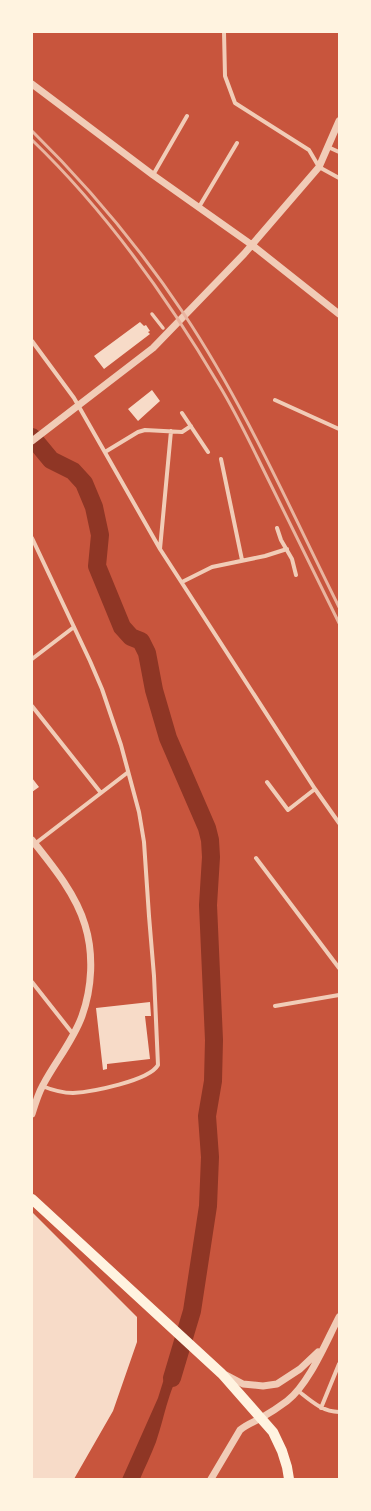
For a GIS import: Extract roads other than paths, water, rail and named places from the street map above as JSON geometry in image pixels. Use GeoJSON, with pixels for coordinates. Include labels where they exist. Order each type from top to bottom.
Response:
{"type":"FeatureCollection","features":[{"type":"Feature","properties":{"kind":"main road"},"geometry":{"type":"LineString","coordinates":[[32,1199],[222,1374],[273,1432],[282,1451],[287,1467],[288,1479]]}},
{"type":"Feature","properties":{"kind":"street"},"geometry":{"type":"LineString","coordinates":[[224,32],[225,76],[235,103],[309,150],[318,167],[339,178]]}},
{"type":"Feature","properties":{"kind":"street"},"geometry":{"type":"LineString","coordinates":[[32,84],[198,208],[252,245],[339,314]]}},
{"type":"Feature","properties":{"kind":"street"},"geometry":{"type":"LineString","coordinates":[[153,175],[187,116]]}},
{"type":"Feature","properties":{"kind":"street"},"geometry":{"type":"LineString","coordinates":[[32,441],[153,348],[252,245],[318,167],[339,121]]}},
{"type":"Feature","properties":{"kind":"street"},"geometry":{"type":"LineString","coordinates":[[198,208],[237,143]]}},
{"type":"Feature","properties":{"kind":"street"},"geometry":{"type":"LineString","coordinates":[[328,147],[339,152]]}},
{"type":"Feature","properties":{"kind":"street"},"geometry":{"type":"LineString","coordinates":[[152,314],[163,328]]}},
{"type":"Feature","properties":{"kind":"street"},"geometry":{"type":"LineString","coordinates":[[32,341],[78,406],[160,549],[315,789],[339,823]]}},
{"type":"Feature","properties":{"kind":"street"},"geometry":{"type":"LineString","coordinates":[[274,400],[339,429]]}},
{"type":"Feature","properties":{"kind":"street"},"geometry":{"type":"LineString","coordinates":[[182,413],[208,452]]}},
{"type":"Feature","properties":{"kind":"street"},"geometry":{"type":"LineString","coordinates":[[105,452],[138,432],[145,430],[182,432],[191,426]]}},
{"type":"Feature","properties":{"kind":"street"},"geometry":{"type":"LineString","coordinates":[[160,549],[170,431]]}},
{"type":"Feature","properties":{"kind":"street"},"geometry":{"type":"LineString","coordinates":[[221,459],[242,560]]}},
{"type":"Feature","properties":{"kind":"street"},"geometry":{"type":"LineString","coordinates":[[276,528],[292,559],[296,575]]}},
{"type":"Feature","properties":{"kind":"street"},"geometry":{"type":"LineString","coordinates":[[32,538],[90,661],[102,690],[121,745],[127,773],[139,812],[144,842],[154,976],[158,1065],[155,1070],[131,1082],[82,1092],[54,1091],[42,1086]]}},
{"type":"Feature","properties":{"kind":"street"},"geometry":{"type":"LineString","coordinates":[[182,582],[212,567],[287,549]]}},
{"type":"Feature","properties":{"kind":"street"},"geometry":{"type":"LineString","coordinates":[[32,659],[74,627]]}},
{"type":"Feature","properties":{"kind":"street"},"geometry":{"type":"LineString","coordinates":[[32,706],[101,793]]}},
{"type":"Feature","properties":{"kind":"street"},"geometry":{"type":"LineString","coordinates":[[32,1114],[42,1086],[82,1016],[89,989],[90,963],[89,941],[85,925],[70,892],[33,844],[127,773]]}},
{"type":"Feature","properties":{"kind":"street"},"geometry":{"type":"LineString","coordinates":[[267,782],[288,810],[315,789]]}},
{"type":"Feature","properties":{"kind":"street"},"geometry":{"type":"LineString","coordinates":[[256,858],[339,968]]}},
{"type":"Feature","properties":{"kind":"street"},"geometry":{"type":"LineString","coordinates":[[32,982],[73,1034]]}},
{"type":"Feature","properties":{"kind":"street"},"geometry":{"type":"LineString","coordinates":[[275,1006],[339,995]]}},
{"type":"Feature","properties":{"kind":"street"},"geometry":{"type":"LineString","coordinates":[[211,1479],[240,1430],[244,1426],[261,1418],[288,1400],[310,1373],[339,1317]]}},
{"type":"Feature","properties":{"kind":"street"},"geometry":{"type":"LineString","coordinates":[[222,1374],[243,1384],[263,1386],[276,1384],[300,1369],[322,1348]]}},
{"type":"Feature","properties":{"kind":"street"},"geometry":{"type":"LineString","coordinates":[[321,1408],[339,1364]]}},
{"type":"Feature","properties":{"kind":"street"},"geometry":{"type":"LineString","coordinates":[[296,1390],[321,1408],[330,1412],[339,1412]]}},
{"type":"Feature","properties":{"kind":"waterway"},"geometry":{"type":"LineString","coordinates":[[32,437],[51,460],[73,471],[84,483],[94,507],[100,535],[97,566],[122,627],[131,637],[141,641],[147,653],[154,690],[168,738],[207,828],[210,840],[211,857],[208,905],[214,1040],[213,1081],[207,1116],[210,1157],[208,1206],[192,1311],[172,1378]]}},
{"type":"Feature","properties":{"kind":"railway"},"geometry":{"type":"LineString","coordinates":[[32,131],[53,152],[112,218],[150,265],[184,314],[247,421],[285,495],[339,607]]}},
{"type":"Feature","properties":{"kind":"railway"},"geometry":{"type":"LineString","coordinates":[[32,140],[85,196],[134,256],[199,352],[239,421],[339,623]]}}]}
